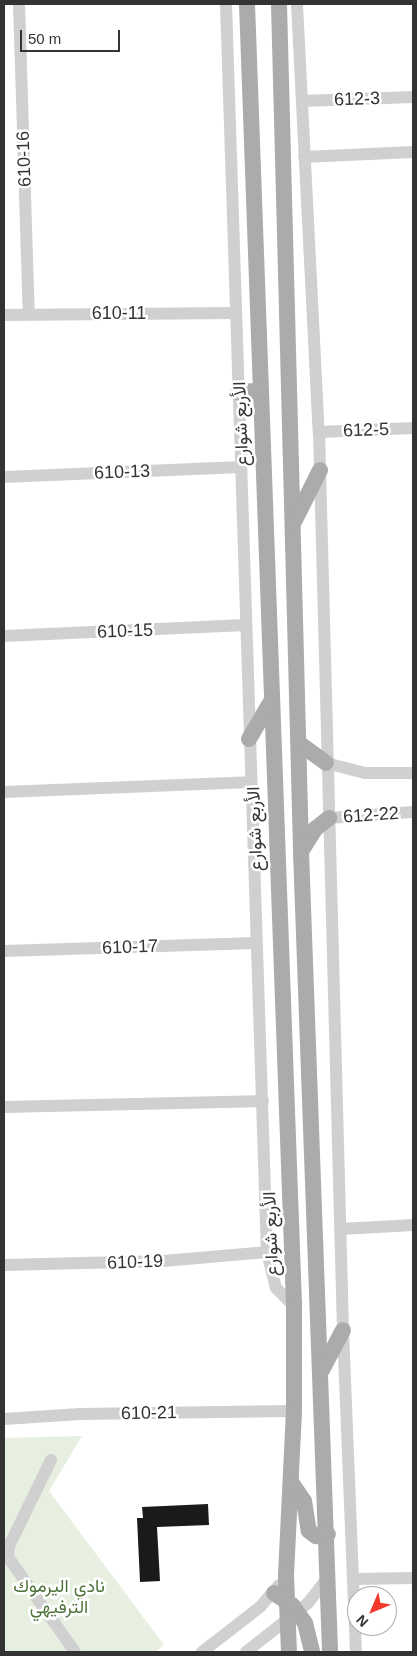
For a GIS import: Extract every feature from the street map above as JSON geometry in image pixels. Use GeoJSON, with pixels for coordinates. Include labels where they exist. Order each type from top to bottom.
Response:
{"type":"FeatureCollection","features":[{"type":"Feature","properties":{"kind":"main road","name":"الأربع شوارع"},"geometry":{"type":"LineString","coordinates":[[247,4],[270,703],[294,1306],[294,1411],[286,1575],[289,1651]]}},
{"type":"Feature","properties":{"kind":"main road"},"geometry":{"type":"LineString","coordinates":[[279,4],[294,522],[294,598],[300,744],[301,852],[328,1534],[330,1652]]}},
{"type":"Feature","properties":{"kind":"main road"},"geometry":{"type":"LineString","coordinates":[[238,392],[259,391]]}},
{"type":"Feature","properties":{"kind":"main road"},"geometry":{"type":"LineString","coordinates":[[294,522],[320,470]]}},
{"type":"Feature","properties":{"kind":"main road"},"geometry":{"type":"LineString","coordinates":[[268,598],[281,604],[294,598]]}},
{"type":"Feature","properties":{"kind":"main road"},"geometry":{"type":"LineString","coordinates":[[268,634],[283,629],[296,639]]}},
{"type":"Feature","properties":{"kind":"main road"},"geometry":{"type":"LineString","coordinates":[[249,739],[270,703]]}},
{"type":"Feature","properties":{"kind":"main road"},"geometry":{"type":"LineString","coordinates":[[300,744],[326,763]]}},
{"type":"Feature","properties":{"kind":"main road"},"geometry":{"type":"LineString","coordinates":[[301,852],[315,829],[329,818]]}},
{"type":"Feature","properties":{"kind":"main road"},"geometry":{"type":"LineString","coordinates":[[322,1370],[343,1330]]}},
{"type":"Feature","properties":{"kind":"main road"},"geometry":{"type":"LineString","coordinates":[[291,1482],[301,1494],[309,1531],[316,1536],[328,1534]]}},
{"type":"Feature","properties":{"kind":"main road"},"geometry":{"type":"LineString","coordinates":[[286,1607],[305,1623],[312,1650]]}},
{"type":"Feature","properties":{"kind":"main road"},"geometry":{"type":"LineString","coordinates":[[289,1651],[300,1642],[312,1650]]}},
{"type":"Feature","properties":{"kind":"street","name":"610-16"},"geometry":{"type":"LineString","coordinates":[[19,4],[29,314]]}},
{"type":"Feature","properties":{"kind":"street"},"geometry":{"type":"LineString","coordinates":[[226,4],[234,313],[241,467],[267,1252],[276,1288],[294,1306]]}},
{"type":"Feature","properties":{"kind":"street"},"geometry":{"type":"LineString","coordinates":[[297,4],[319,432],[326,763],[343,1330],[356,1652]]}},
{"type":"Feature","properties":{"kind":"street","name":"612-3"},"geometry":{"type":"LineString","coordinates":[[302,101],[413,97]]}},
{"type":"Feature","properties":{"kind":"street"},"geometry":{"type":"LineString","coordinates":[[304,157],[413,152]]}},
{"type":"Feature","properties":{"kind":"street","name":"610-11"},"geometry":{"type":"LineString","coordinates":[[4,315],[234,313]]}},
{"type":"Feature","properties":{"kind":"street","name":"612-5"},"geometry":{"type":"LineString","coordinates":[[319,432],[413,428]]}},
{"type":"Feature","properties":{"kind":"street","name":"610-13"},"geometry":{"type":"LineString","coordinates":[[4,477],[241,467]]}},
{"type":"Feature","properties":{"kind":"street","name":"610-15"},"geometry":{"type":"LineString","coordinates":[[4,636],[246,626]]}},
{"type":"Feature","properties":{"kind":"street"},"geometry":{"type":"LineString","coordinates":[[326,763],[365,773],[413,773]]}},
{"type":"Feature","properties":{"kind":"street"},"geometry":{"type":"LineString","coordinates":[[4,792],[250,782]]}},
{"type":"Feature","properties":{"kind":"street","name":"612-22"},"geometry":{"type":"LineString","coordinates":[[329,818],[413,812]]}},
{"type":"Feature","properties":{"kind":"street","name":"610-17"},"geometry":{"type":"LineString","coordinates":[[4,952],[256,943]]}},
{"type":"Feature","properties":{"kind":"street"},"geometry":{"type":"LineString","coordinates":[[4,1107],[263,1101]]}},
{"type":"Feature","properties":{"kind":"street"},"geometry":{"type":"LineString","coordinates":[[341,1228],[413,1225]]}},
{"type":"Feature","properties":{"kind":"street","name":"610-19"},"geometry":{"type":"LineString","coordinates":[[4,1265],[163,1261],[267,1252]]}},
{"type":"Feature","properties":{"kind":"street","name":"610-21"},"geometry":{"type":"LineString","coordinates":[[4,1419],[80,1414],[294,1411]]}},
{"type":"Feature","properties":{"kind":"street"},"geometry":{"type":"LineString","coordinates":[[51,1460],[9,1546],[8,1557],[75,1652]]}},
{"type":"Feature","properties":{"kind":"street"},"geometry":{"type":"LineString","coordinates":[[202,1652],[286,1607],[328,1577]]}},
{"type":"Feature","properties":{"kind":"street"},"geometry":{"type":"LineString","coordinates":[[353,1579],[413,1578]]}},
{"type":"Feature","properties":{"kind":"street"},"geometry":{"type":"LineString","coordinates":[[246,1652],[286,1607]]}},
{"type":"Feature","properties":{"kind":"green space","name":"نادي اليرموك الترفيهي"},"geometry":{"type":"Polygon","coordinates":[[[82,1436],[49,1491],[164,1645],[155,1652],[4,1652],[4,1438],[82,1436]]]}},
{"type":"Feature","properties":{"kind":"building"},"geometry":{"type":"Polygon","coordinates":[[[208,1504],[209,1525],[157,1527],[160,1581],[140,1582],[137,1518],[143,1518],[142,1507],[208,1504]]]}}]}
